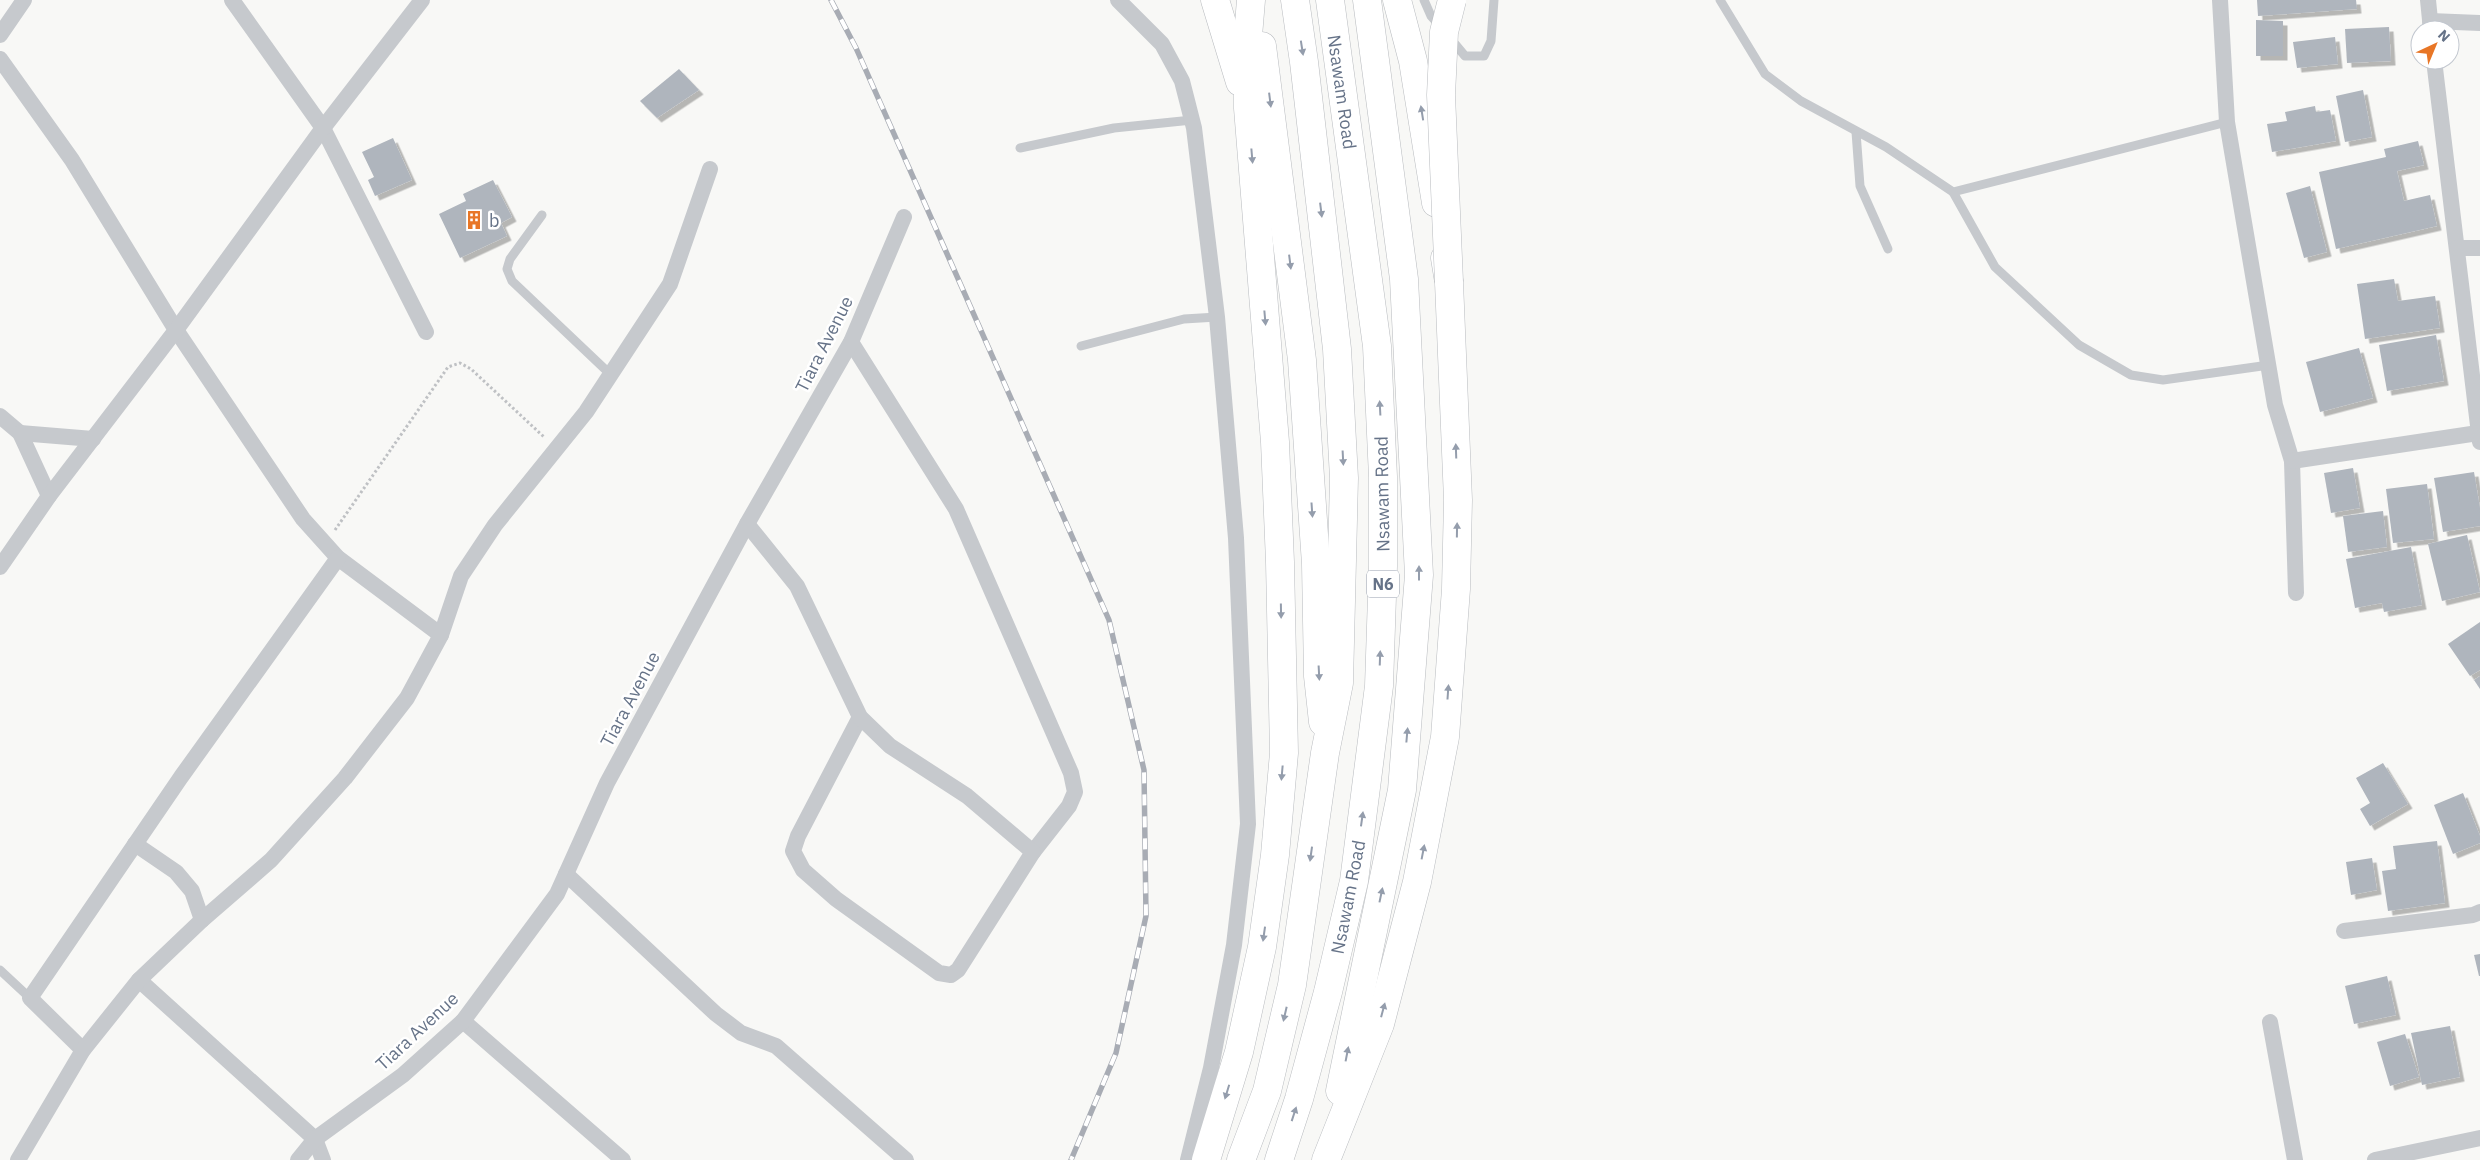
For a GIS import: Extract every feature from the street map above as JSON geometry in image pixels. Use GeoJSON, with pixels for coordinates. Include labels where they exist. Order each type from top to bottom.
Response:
{"type":"FeatureCollection","features":[{"type":"Feature","properties":{"kind":"highway"},"geometry":{"type":"LineString","coordinates":[[1215,0],[1248,108]]}},
{"type":"Feature","properties":{"kind":"highway"},"geometry":{"type":"LineString","coordinates":[[1206,1160],[1239,1052],[1262,947],[1275,855],[1284,753],[1280,562],[1275,442],[1248,108],[1250,0]]}},
{"type":"Feature","properties":{"kind":"highway"},"geometry":{"type":"LineString","coordinates":[[1256,0],[1302,360],[1316,564],[1318,676],[1325,753]]}},
{"type":"Feature","properties":{"kind":"highway","name":"Nsawam Road"},"geometry":{"type":"LineString","coordinates":[[1241,1160],[1266,1091],[1292,985],[1325,753],[1339,682],[1344,478],[1337,349],[1304,62],[1295,0]]}},
{"type":"Feature","properties":{"kind":"highway","name":"Nsawam Road"},"geometry":{"type":"LineString","coordinates":[[1279,1160],[1299,1099],[1316,1036],[1354,881],[1379,686],[1384,477],[1377,346],[1330,0]]}},
{"type":"Feature","properties":{"kind":"highway"},"geometry":{"type":"LineString","coordinates":[[1327,1157],[1357,1000],[1402,790],[1419,575],[1404,279],[1367,0]]}},
{"type":"Feature","properties":{"kind":"highway"},"geometry":{"type":"LineString","coordinates":[[1397,0],[1413,60],[1449,282]]}},
{"type":"Feature","properties":{"kind":"highway"},"geometry":{"type":"LineString","coordinates":[[1327,1157],[1380,1024],[1417,882],[1445,737],[1456,589],[1458,500],[1441,95],[1444,32],[1452,0]]}},
{"type":"Feature","properties":{"kind":"street"},"geometry":{"type":"LineString","coordinates":[[0,35],[24,0]]}},
{"type":"Feature","properties":{"kind":"street"},"geometry":{"type":"LineString","coordinates":[[232,0],[323,128],[426,332]]}},
{"type":"Feature","properties":{"kind":"street"},"geometry":{"type":"LineString","coordinates":[[0,567],[49,496],[176,330],[323,128],[422,0]]}},
{"type":"Feature","properties":{"kind":"street"},"geometry":{"type":"LineString","coordinates":[[1118,0],[1162,44],[1182,81],[1192,120],[1217,317],[1236,538],[1248,824],[1234,946],[1211,1068],[1188,1160]]}},
{"type":"Feature","properties":{"kind":"street"},"geometry":{"type":"LineString","coordinates":[[2220,0],[2227,122],[2275,405],[2292,461],[2296,593]]}},
{"type":"Feature","properties":{"kind":"street"},"geometry":{"type":"LineString","coordinates":[[2428,0],[2430,20]]}},
{"type":"Feature","properties":{"kind":"street"},"geometry":{"type":"LineString","coordinates":[[2460,24],[2480,22]]}},
{"type":"Feature","properties":{"kind":"street"},"geometry":{"type":"LineString","coordinates":[[0,59],[72,160],[176,330],[280,486],[325,545],[338,558],[441,635]]}},
{"type":"Feature","properties":{"kind":"street"},"geometry":{"type":"LineString","coordinates":[[2292,461],[2479,438],[2435,70]]}},
{"type":"Feature","properties":{"kind":"street"},"geometry":{"type":"LineString","coordinates":[[18,1160],[83,1050],[139,980],[202,920],[271,860],[345,778],[407,698],[441,635],[461,576],[495,525],[586,412],[609,373],[642,328],[670,284],[710,168]]}},
{"type":"Feature","properties":{"kind":"street","name":"Tiara Avenue"},"geometry":{"type":"LineString","coordinates":[[298,1160],[315,1139],[403,1075],[463,1021],[540,919],[566,874],[607,783],[747,524],[850,342],[904,217]]}},
{"type":"Feature","properties":{"kind":"street"},"geometry":{"type":"LineString","coordinates":[[2457,248],[2480,248]]}},
{"type":"Feature","properties":{"kind":"street"},"geometry":{"type":"LineString","coordinates":[[850,342],[956,509],[1070,774],[1075,792],[1069,806],[1034,852],[958,970],[951,975],[939,973],[836,899],[802,870],[794,851],[798,836],[860,717]]}},
{"type":"Feature","properties":{"kind":"street"},"geometry":{"type":"LineString","coordinates":[[0,416],[20,433],[49,496]]}},
{"type":"Feature","properties":{"kind":"street"},"geometry":{"type":"LineString","coordinates":[[20,433],[93,439]]}},
{"type":"Feature","properties":{"kind":"street"},"geometry":{"type":"LineString","coordinates":[[747,524],[797,586],[860,717],[890,746],[967,796],[1034,852]]}},
{"type":"Feature","properties":{"kind":"street"},"geometry":{"type":"LineString","coordinates":[[83,1050],[30,998],[135,844],[338,558]]}},
{"type":"Feature","properties":{"kind":"street"},"geometry":{"type":"LineString","coordinates":[[135,844],[176,872],[192,891],[202,920]]}},
{"type":"Feature","properties":{"kind":"street"},"geometry":{"type":"LineString","coordinates":[[566,874],[716,1014],[741,1033],[776,1046],[906,1160]]}},
{"type":"Feature","properties":{"kind":"street"},"geometry":{"type":"LineString","coordinates":[[2344,932],[2473,915],[2480,912]]}},
{"type":"Feature","properties":{"kind":"street"},"geometry":{"type":"LineString","coordinates":[[139,980],[315,1139],[323,1160]]}},
{"type":"Feature","properties":{"kind":"street"},"geometry":{"type":"LineString","coordinates":[[463,1021],[623,1160]]}},
{"type":"Feature","properties":{"kind":"street"},"geometry":{"type":"LineString","coordinates":[[2270,1022],[2295,1160]]}},
{"type":"Feature","properties":{"kind":"street"},"geometry":{"type":"LineString","coordinates":[[2375,1160],[2480,1138]]}},
{"type":"Feature","properties":{"kind":"lane"},"geometry":{"type":"LineString","coordinates":[[1424,0],[1431,16],[1465,56],[1484,56],[1491,42],[1494,0]]}},
{"type":"Feature","properties":{"kind":"lane"},"geometry":{"type":"LineString","coordinates":[[1720,0],[1766,74],[1802,101],[1886,147],[1953,192],[1995,267],[2079,345],[2131,375],[2163,380],[2269,365]]}},
{"type":"Feature","properties":{"kind":"lane"},"geometry":{"type":"LineString","coordinates":[[1020,148],[1114,128],[1192,120]]}},
{"type":"Feature","properties":{"kind":"lane"},"geometry":{"type":"LineString","coordinates":[[1953,192],[2227,122]]}},
{"type":"Feature","properties":{"kind":"lane"},"geometry":{"type":"LineString","coordinates":[[1856,132],[1860,186],[1888,249]]}},
{"type":"Feature","properties":{"kind":"lane"},"geometry":{"type":"LineString","coordinates":[[542,215],[510,259],[507,269],[512,281],[609,373]]}},
{"type":"Feature","properties":{"kind":"lane"},"geometry":{"type":"LineString","coordinates":[[1081,346],[1184,319],[1217,317]]}},
{"type":"Feature","properties":{"kind":"lane"},"geometry":{"type":"LineString","coordinates":[[0,970],[30,998]]}},
{"type":"Feature","properties":{"kind":"path"},"geometry":{"type":"LineString","coordinates":[[325,545],[448,366],[460,363],[471,369],[556,448]]}},
{"type":"Feature","properties":{"kind":"building"},"geometry":{"type":"Polygon","coordinates":[[[2257,0],[2356,0],[2357,9],[2258,16],[2257,0]]]}},
{"type":"Feature","properties":{"kind":"building"},"geometry":{"type":"Polygon","coordinates":[[[2256,20],[2283,21],[2283,56],[2256,56],[2256,20]]]}},
{"type":"Feature","properties":{"kind":"building"},"geometry":{"type":"Polygon","coordinates":[[[2389,27],[2391,61],[2347,63],[2345,29],[2389,27]]]}},
{"type":"Feature","properties":{"kind":"building"},"geometry":{"type":"Polygon","coordinates":[[[2335,37],[2338,64],[2297,68],[2293,42],[2335,37]]]}},
{"type":"Feature","properties":{"kind":"building"},"geometry":{"type":"Polygon","coordinates":[[[679,69],[699,90],[657,118],[640,101],[679,69]]]}},
{"type":"Feature","properties":{"kind":"building"},"geometry":{"type":"Polygon","coordinates":[[[2363,90],[2372,137],[2345,142],[2336,96],[2363,90]]]}},
{"type":"Feature","properties":{"kind":"building"},"geometry":{"type":"Polygon","coordinates":[[[2315,106],[2316,112],[2330,110],[2336,141],[2272,152],[2267,124],[2287,121],[2285,112],[2315,106]]]}},
{"type":"Feature","properties":{"kind":"building"},"geometry":{"type":"Polygon","coordinates":[[[393,138],[412,180],[375,196],[368,180],[374,177],[362,152],[393,138]]]}},
{"type":"Feature","properties":{"kind":"building"},"geometry":{"type":"Polygon","coordinates":[[[2418,141],[2424,165],[2397,171],[2404,201],[2430,195],[2437,226],[2336,249],[2319,172],[2386,157],[2384,149],[2418,141]]]}},
{"type":"Feature","properties":{"kind":"building","name":"b"},"geometry":{"type":"Polygon","coordinates":[[[493,180],[512,217],[501,223],[507,236],[460,258],[439,214],[466,201],[463,194],[493,180]]]}},
{"type":"Feature","properties":{"kind":"building"},"geometry":{"type":"Polygon","coordinates":[[[2310,186],[2327,252],[2304,258],[2286,193],[2310,186]]]}},
{"type":"Feature","properties":{"kind":"building"},"geometry":{"type":"Polygon","coordinates":[[[2394,279],[2398,301],[2435,296],[2440,328],[2365,339],[2357,284],[2394,279]]]}},
{"type":"Feature","properties":{"kind":"building"},"geometry":{"type":"Polygon","coordinates":[[[2436,335],[2444,381],[2387,391],[2379,345],[2436,335]]]}},
{"type":"Feature","properties":{"kind":"building"},"geometry":{"type":"Polygon","coordinates":[[[2359,348],[2373,398],[2320,412],[2306,362],[2359,348]]]}},
{"type":"Feature","properties":{"kind":"building"},"geometry":{"type":"Polygon","coordinates":[[[2353,468],[2360,508],[2331,513],[2324,473],[2353,468]]]}},
{"type":"Feature","properties":{"kind":"building"},"geometry":{"type":"Polygon","coordinates":[[[2474,472],[2480,508],[2480,526],[2443,532],[2434,478],[2474,472]]]}},
{"type":"Feature","properties":{"kind":"building"},"geometry":{"type":"Polygon","coordinates":[[[2427,484],[2434,539],[2393,543],[2386,489],[2427,484]]]}},
{"type":"Feature","properties":{"kind":"building"},"geometry":{"type":"Polygon","coordinates":[[[2383,511],[2387,547],[2348,552],[2343,516],[2383,511]]]}},
{"type":"Feature","properties":{"kind":"building"},"geometry":{"type":"Polygon","coordinates":[[[2467,535],[2480,592],[2442,601],[2428,544],[2467,535]]]}},
{"type":"Feature","properties":{"kind":"building"},"geometry":{"type":"Polygon","coordinates":[[[2411,547],[2422,605],[2384,612],[2382,603],[2355,608],[2346,559],[2411,547]]]}},
{"type":"Feature","properties":{"kind":"building"},"geometry":{"type":"Polygon","coordinates":[[[2480,622],[2480,670],[2470,676],[2448,644],[2480,622]]]}},
{"type":"Feature","properties":{"kind":"building"},"geometry":{"type":"Polygon","coordinates":[[[2480,676],[2480,689],[2474,680],[2480,676]]]}},
{"type":"Feature","properties":{"kind":"building"},"geometry":{"type":"Polygon","coordinates":[[[2383,763],[2408,804],[2370,826],[2360,809],[2370,803],[2356,778],[2383,763]]]}},
{"type":"Feature","properties":{"kind":"building"},"geometry":{"type":"Polygon","coordinates":[[[2463,793],[2480,836],[2480,843],[2453,854],[2434,805],[2463,793]]]}},
{"type":"Feature","properties":{"kind":"building"},"geometry":{"type":"Polygon","coordinates":[[[2437,841],[2445,903],[2388,911],[2382,871],[2396,869],[2393,846],[2437,841]]]}},
{"type":"Feature","properties":{"kind":"building"},"geometry":{"type":"Polygon","coordinates":[[[2372,858],[2377,890],[2351,895],[2346,862],[2372,858]]]}},
{"type":"Feature","properties":{"kind":"building"},"geometry":{"type":"Polygon","coordinates":[[[2480,954],[2480,976],[2479,976],[2474,955],[2480,954]]]}},
{"type":"Feature","properties":{"kind":"building"},"geometry":{"type":"Polygon","coordinates":[[[2387,976],[2396,1015],[2354,1024],[2345,986],[2387,976]]]}},
{"type":"Feature","properties":{"kind":"building"},"geometry":{"type":"Polygon","coordinates":[[[2450,1026],[2460,1077],[2422,1085],[2411,1033],[2450,1026]]]}},
{"type":"Feature","properties":{"kind":"building"},"geometry":{"type":"Polygon","coordinates":[[[2405,1034],[2419,1077],[2390,1086],[2377,1042],[2405,1034]]]}},
{"type":"Feature","properties":{"kind":"railway"},"geometry":{"type":"LineString","coordinates":[[831,0],[856,48],[1109,620],[1144,770],[1146,916],[1116,1053],[1071,1160]]}},
{"type":"Feature","properties":{"kind":"place","name":"b"},"geometry":{"type":"Point","coordinates":[474,220]}}]}
